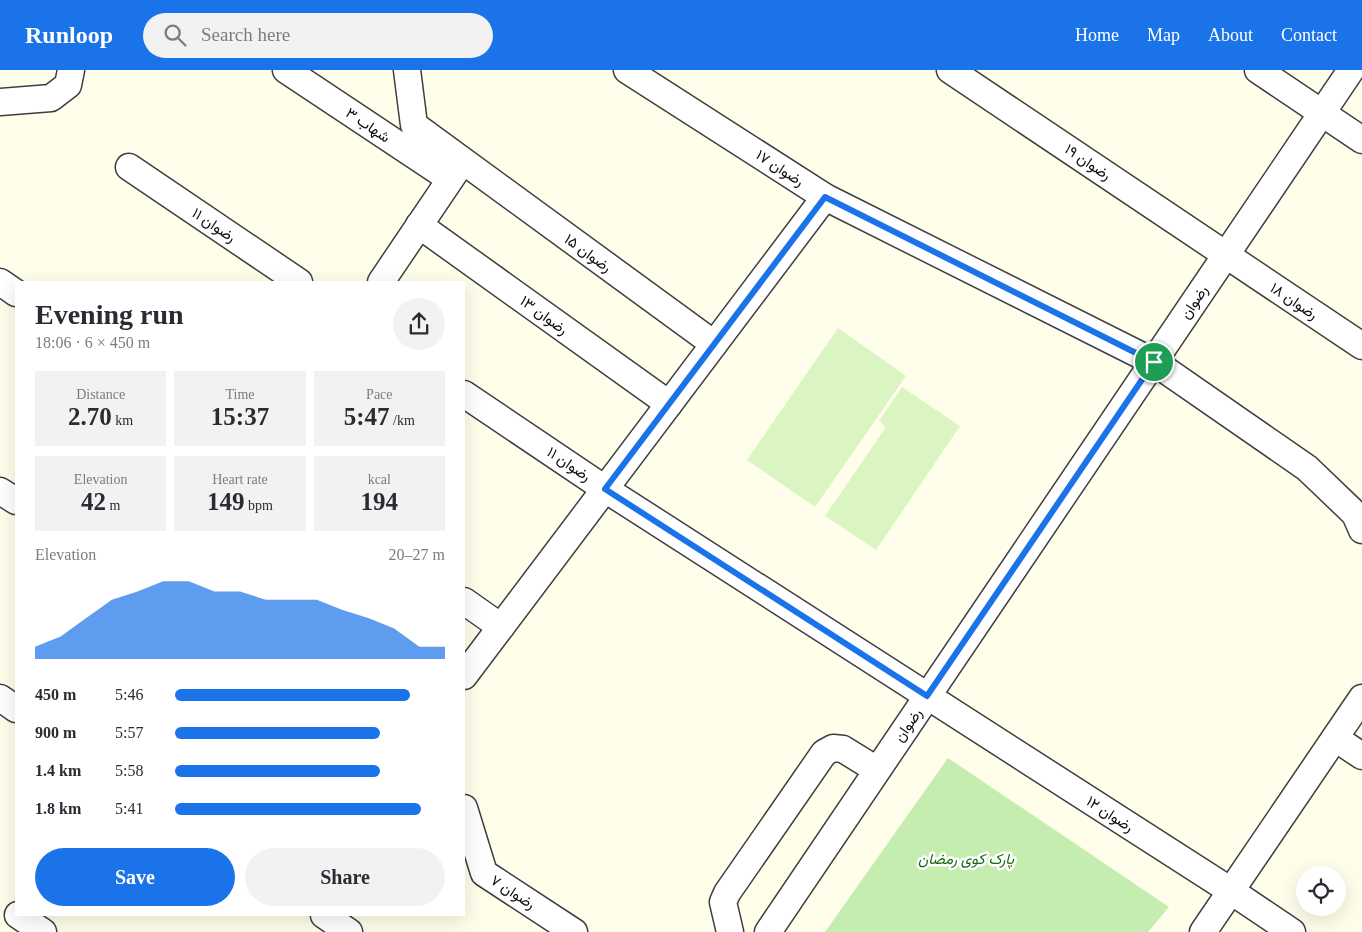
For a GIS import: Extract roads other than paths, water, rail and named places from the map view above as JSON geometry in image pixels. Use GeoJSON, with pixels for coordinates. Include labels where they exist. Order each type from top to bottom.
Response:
{"type":"FeatureCollection","features":[{"type":"Feature","properties":{"kind":"street","name":"شهاب ۳"},"geometry":{"type":"LineString","coordinates":[[286,70],[456,170]]}},
{"type":"Feature","properties":{"kind":"street"},"geometry":{"type":"LineString","coordinates":[[382,281],[456,170],[414,125],[407,70]]}},
{"type":"Feature","properties":{"kind":"street","name":"رضوان ۱۷"},"geometry":{"type":"LineString","coordinates":[[626,70],[825,197],[1154,362],[1307,468],[1355,514],[1362,530]]}},
{"type":"Feature","properties":{"kind":"street","name":"رضوان ۱۹"},"geometry":{"type":"LineString","coordinates":[[950,70],[1226,255]]}},
{"type":"Feature","properties":{"kind":"street"},"geometry":{"type":"LineString","coordinates":[[1258,70],[1362,140]]}},
{"type":"Feature","properties":{"kind":"street","name":"رضوان"},"geometry":{"type":"LineString","coordinates":[[768,932],[1351,70]]}},
{"type":"Feature","properties":{"kind":"street"},"geometry":{"type":"LineString","coordinates":[[0,102],[51,98],[69,78]]}},
{"type":"Feature","properties":{"kind":"street","name":"رضوان ۱۱"},"geometry":{"type":"LineString","coordinates":[[129,167],[298,281]]}},
{"type":"Feature","properties":{"kind":"street","name":"رضوان ۱۵"},"geometry":{"type":"LineString","coordinates":[[456,170],[714,344]]}},
{"type":"Feature","properties":{"kind":"street"},"geometry":{"type":"LineString","coordinates":[[465,675],[825,197]]}},
{"type":"Feature","properties":{"kind":"street","name":"رضوان ۱۳"},"geometry":{"type":"LineString","coordinates":[[419,225],[669,404]]}},
{"type":"Feature","properties":{"kind":"street","name":"رضوان ۱۸"},"geometry":{"type":"LineString","coordinates":[[1226,255],[1362,346]]}},
{"type":"Feature","properties":{"kind":"street"},"geometry":{"type":"LineString","coordinates":[[0,282],[15,292]]}},
{"type":"Feature","properties":{"kind":"street","name":"رضوان ۱۱"},"geometry":{"type":"LineString","coordinates":[[465,395],[605,489],[927,696]]}},
{"type":"Feature","properties":{"kind":"street"},"geometry":{"type":"LineString","coordinates":[[0,490],[15,500]]}},
{"type":"Feature","properties":{"kind":"street"},"geometry":{"type":"LineString","coordinates":[[465,602],[501,627]]}},
{"type":"Feature","properties":{"kind":"street","name":"رضوان ۱۲"},"geometry":{"type":"LineString","coordinates":[[927,696],[1292,932]]}},
{"type":"Feature","properties":{"kind":"street"},"geometry":{"type":"LineString","coordinates":[[0,698],[15,708]]}},
{"type":"Feature","properties":{"kind":"street"},"geometry":{"type":"LineString","coordinates":[[1203,932],[1362,698]]}},
{"type":"Feature","properties":{"kind":"street"},"geometry":{"type":"LineString","coordinates":[[1335,738],[1362,756]]}},
{"type":"Feature","properties":{"kind":"street"},"geometry":{"type":"LineString","coordinates":[[730,932],[724,902],[727,893],[824,753],[833,748],[843,749],[877,770]]}},
{"type":"Feature","properties":{"kind":"street","name":"رضوان ۷"},"geometry":{"type":"LineString","coordinates":[[465,811],[484,872],[574,932]]}},
{"type":"Feature","properties":{"kind":"street"},"geometry":{"type":"LineString","coordinates":[[0,903],[15,913]]}},
{"type":"Feature","properties":{"kind":"street"},"geometry":{"type":"LineString","coordinates":[[20,916],[43,932]]}},
{"type":"Feature","properties":{"kind":"street"},"geometry":{"type":"LineString","coordinates":[[325,916],[349,932]]}},
{"type":"Feature","properties":{"kind":"park label","name":"پارک کوی رمضان"},"geometry":{"type":"Point","coordinates":[966,859]}}]}
